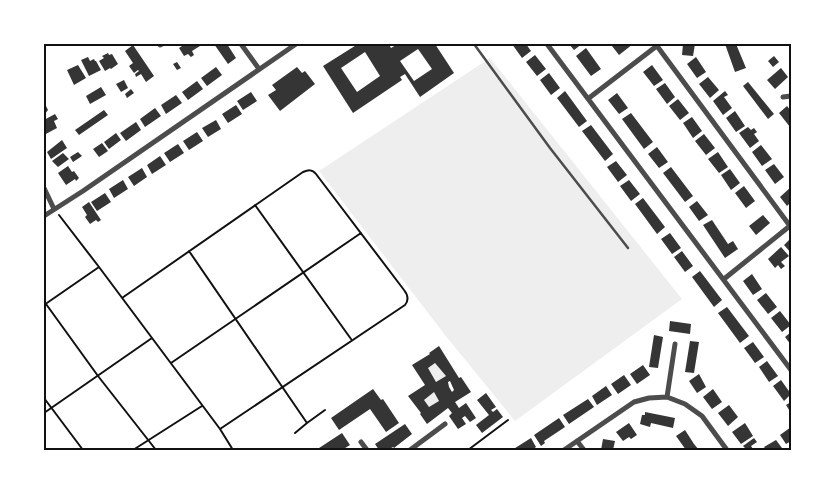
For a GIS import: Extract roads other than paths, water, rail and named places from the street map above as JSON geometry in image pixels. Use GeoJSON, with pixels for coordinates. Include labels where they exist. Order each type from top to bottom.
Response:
{"type":"FeatureCollection","features":[{"type":"Feature","properties":{"kind":"street"},"geometry":{"type":"LineString","coordinates":[[241,44],[259,69]]}},
{"type":"Feature","properties":{"kind":"street"},"geometry":{"type":"LineString","coordinates":[[44,216],[296,44]]}},
{"type":"Feature","properties":{"kind":"street"},"geometry":{"type":"LineString","coordinates":[[547,44],[791,370]]}},
{"type":"Feature","properties":{"kind":"street"},"geometry":{"type":"LineString","coordinates":[[589,98],[658,45],[791,225],[724,279]]}},
{"type":"Feature","properties":{"kind":"street"},"geometry":{"type":"LineString","coordinates":[[783,97],[791,96]]}},
{"type":"Feature","properties":{"kind":"street"},"geometry":{"type":"LineString","coordinates":[[44,188],[54,209]]}},
{"type":"Feature","properties":{"kind":"street"},"geometry":{"type":"LineString","coordinates":[[667,397],[675,344]]}},
{"type":"Feature","properties":{"kind":"street"},"geometry":{"type":"LineString","coordinates":[[564,450],[634,402],[649,398],[667,397],[685,404],[702,416],[727,450]]}},
{"type":"Feature","properties":{"kind":"street"},"geometry":{"type":"LineString","coordinates":[[410,450],[445,424]]}},
{"type":"Feature","properties":{"kind":"street"},"geometry":{"type":"LineString","coordinates":[[578,441],[584,450]]}},
{"type":"Feature","properties":{"kind":"street"},"geometry":{"type":"LineString","coordinates":[[361,442],[367,450]]}},
{"type":"Feature","properties":{"kind":"lane"},"geometry":{"type":"LineString","coordinates":[[474,44],[550,148],[628,248]]}}]}
